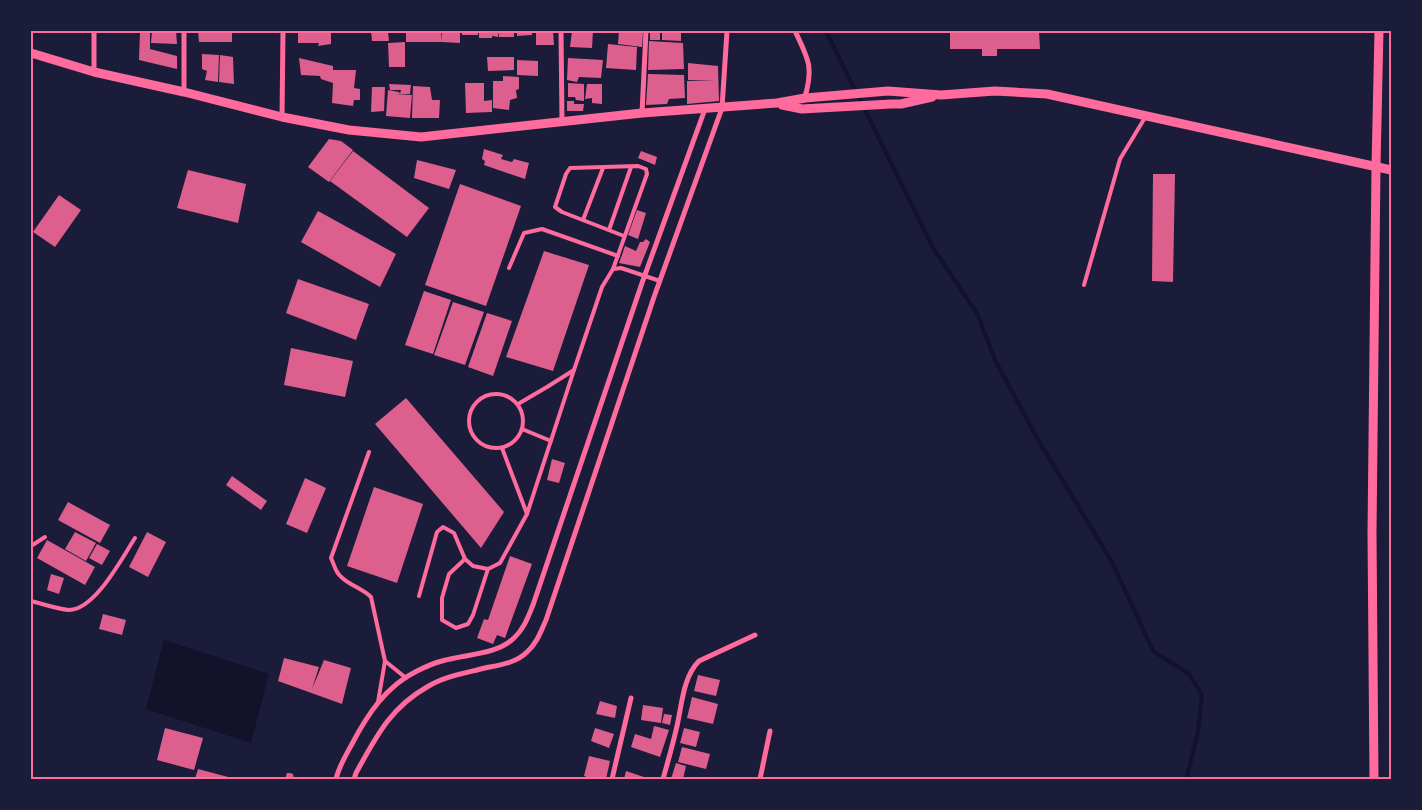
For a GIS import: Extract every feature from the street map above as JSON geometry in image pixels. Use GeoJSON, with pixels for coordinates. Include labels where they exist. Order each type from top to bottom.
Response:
{"type":"FeatureCollection","features":[{"type":"Feature","properties":{"kind":"street"},"geometry":{"type":"LineString","coordinates":[[94,31],[94,72]]}},
{"type":"Feature","properties":{"kind":"street"},"geometry":{"type":"LineString","coordinates":[[184,31],[184,92]]}},
{"type":"Feature","properties":{"kind":"street"},"geometry":{"type":"LineString","coordinates":[[282,117],[283,31]]}},
{"type":"Feature","properties":{"kind":"street"},"geometry":{"type":"LineString","coordinates":[[561,31],[562,122]]}},
{"type":"Feature","properties":{"kind":"street"},"geometry":{"type":"LineString","coordinates":[[642,113],[646,31]]}},
{"type":"Feature","properties":{"kind":"street"},"geometry":{"type":"LineString","coordinates":[[354,779],[377,735],[408,699],[429,685],[454,675],[512,663],[527,653],[537,640],[546,620],[660,281],[722,108],[727,31]]}},
{"type":"Feature","properties":{"kind":"street"},"geometry":{"type":"LineString","coordinates":[[795,31],[806,56],[810,76],[802,109]]}},
{"type":"Feature","properties":{"kind":"street"},"geometry":{"type":"LineString","coordinates":[[1374,779],[1372,533],[1379,31]]}},
{"type":"Feature","properties":{"kind":"street"},"geometry":{"type":"LineString","coordinates":[[31,53],[94,72],[184,92],[282,117],[349,130],[421,137],[642,113],[776,104],[805,98],[888,91],[941,94],[995,90],[1046,94],[1391,170]]}},
{"type":"Feature","properties":{"kind":"street"},"geometry":{"type":"LineString","coordinates":[[776,104],[802,109],[900,104],[941,94]]}},
{"type":"Feature","properties":{"kind":"street"},"geometry":{"type":"LineString","coordinates":[[336,779],[339,768],[364,720],[395,685],[416,671],[441,661],[500,648],[514,639],[525,625],[534,605],[645,275],[705,109]]}},
{"type":"Feature","properties":{"kind":"street"},"geometry":{"type":"LineString","coordinates":[[663,779],[688,678],[693,667],[699,661],[755,635]]}},
{"type":"Feature","properties":{"kind":"street"},"geometry":{"type":"LineString","coordinates":[[612,779],[631,698]]}},
{"type":"Feature","properties":{"kind":"street"},"geometry":{"type":"LineString","coordinates":[[760,779],[770,731]]}},
{"type":"Feature","properties":{"kind":"lane"},"geometry":{"type":"LineString","coordinates":[[1084,284],[1120,159],[1146,116]]}},
{"type":"Feature","properties":{"kind":"lane"},"geometry":{"type":"LineString","coordinates":[[419,596],[437,532],[443,527],[454,533],[465,559],[473,566],[488,569],[500,564],[527,514],[602,286],[613,269],[647,174],[646,169],[638,166],[570,168],[566,174],[555,207],[562,212],[624,236]]}},
{"type":"Feature","properties":{"kind":"lane"},"geometry":{"type":"LineString","coordinates":[[609,230],[631,167]]}},
{"type":"Feature","properties":{"kind":"lane"},"geometry":{"type":"LineString","coordinates":[[584,220],[603,168]]}},
{"type":"Feature","properties":{"kind":"lane"},"geometry":{"type":"LineString","coordinates":[[509,268],[524,234],[542,229],[618,256]]}},
{"type":"Feature","properties":{"kind":"lane"},"geometry":{"type":"LineString","coordinates":[[613,269],[621,268],[660,281]]}},
{"type":"Feature","properties":{"kind":"lane"},"geometry":{"type":"LineString","coordinates":[[518,404],[574,370]]}},
{"type":"Feature","properties":{"kind":"lane"},"geometry":{"type":"LineString","coordinates":[[491,393],[506,395],[518,404],[523,416],[522,430],[518,438],[511,444],[502,448],[487,447],[475,439],[468,426],[469,411],[478,399],[491,393]]}},
{"type":"Feature","properties":{"kind":"lane"},"geometry":{"type":"LineString","coordinates":[[522,430],[551,441]]}},
{"type":"Feature","properties":{"kind":"lane"},"geometry":{"type":"LineString","coordinates":[[502,448],[527,514]]}},
{"type":"Feature","properties":{"kind":"lane"},"geometry":{"type":"LineString","coordinates":[[369,452],[332,558],[336,572],[371,597],[385,661],[378,702]]}},
{"type":"Feature","properties":{"kind":"lane"},"geometry":{"type":"LineString","coordinates":[[31,546],[45,537]]}},
{"type":"Feature","properties":{"kind":"lane"},"geometry":{"type":"LineString","coordinates":[[31,601],[71,610],[87,604],[99,593],[135,538]]}},
{"type":"Feature","properties":{"kind":"lane"},"geometry":{"type":"LineString","coordinates":[[465,559],[449,574],[442,598],[442,620],[456,628],[468,624],[473,615],[488,569]]}},
{"type":"Feature","properties":{"kind":"lane"},"geometry":{"type":"LineString","coordinates":[[385,661],[406,678]]}},
{"type":"Feature","properties":{"kind":"shaded area"},"geometry":{"type":"Polygon","coordinates":[[[164,640],[269,674],[251,743],[146,709],[164,640]]]}},
{"type":"Feature","properties":{"kind":"building"},"geometry":{"type":"Polygon","coordinates":[[[140,31],[150,31],[150,49],[177,56],[177,69],[139,60],[140,31]]]}},
{"type":"Feature","properties":{"kind":"building"},"geometry":{"type":"Polygon","coordinates":[[[152,31],[176,31],[177,44],[151,43],[152,31]]]}},
{"type":"Feature","properties":{"kind":"building"},"geometry":{"type":"Polygon","coordinates":[[[198,31],[232,31],[232,42],[199,42],[198,31]]]}},
{"type":"Feature","properties":{"kind":"building"},"geometry":{"type":"Polygon","coordinates":[[[298,31],[331,31],[331,44],[318,46],[319,43],[298,43],[298,31]]]}},
{"type":"Feature","properties":{"kind":"building"},"geometry":{"type":"Polygon","coordinates":[[[371,31],[388,31],[389,41],[372,41],[371,31]]]}},
{"type":"Feature","properties":{"kind":"building"},"geometry":{"type":"Polygon","coordinates":[[[406,31],[441,31],[442,42],[406,42],[406,31]]]}},
{"type":"Feature","properties":{"kind":"building"},"geometry":{"type":"Polygon","coordinates":[[[442,31],[460,31],[460,43],[442,42],[442,31]]]}},
{"type":"Feature","properties":{"kind":"building"},"geometry":{"type":"Polygon","coordinates":[[[462,31],[478,31],[478,35],[462,35],[462,31]]]}},
{"type":"Feature","properties":{"kind":"building"},"geometry":{"type":"Polygon","coordinates":[[[479,31],[499,31],[498,37],[479,38],[479,31]]]}},
{"type":"Feature","properties":{"kind":"building"},"geometry":{"type":"Polygon","coordinates":[[[499,31],[514,31],[514,37],[499,37],[499,31]]]}},
{"type":"Feature","properties":{"kind":"building"},"geometry":{"type":"Polygon","coordinates":[[[517,31],[532,31],[532,35],[517,36],[517,31]]]}},
{"type":"Feature","properties":{"kind":"building"},"geometry":{"type":"Polygon","coordinates":[[[536,31],[553,31],[554,45],[536,45],[536,31]]]}},
{"type":"Feature","properties":{"kind":"building"},"geometry":{"type":"Polygon","coordinates":[[[572,31],[593,31],[592,48],[570,47],[572,31]]]}},
{"type":"Feature","properties":{"kind":"building"},"geometry":{"type":"Polygon","coordinates":[[[619,31],[643,33],[642,47],[618,44],[619,31]]]}},
{"type":"Feature","properties":{"kind":"building"},"geometry":{"type":"Polygon","coordinates":[[[650,31],[660,31],[660,40],[650,40],[650,31]]]}},
{"type":"Feature","properties":{"kind":"building"},"geometry":{"type":"Polygon","coordinates":[[[662,31],[681,31],[681,41],[662,40],[662,31]]]}},
{"type":"Feature","properties":{"kind":"building"},"geometry":{"type":"Polygon","coordinates":[[[950,31],[1039,31],[1040,49],[997,49],[997,56],[982,56],[982,49],[950,49],[950,31]]]}},
{"type":"Feature","properties":{"kind":"building"},"geometry":{"type":"Polygon","coordinates":[[[649,41],[683,43],[684,69],[648,70],[649,41]]]}},
{"type":"Feature","properties":{"kind":"building"},"geometry":{"type":"Polygon","coordinates":[[[405,42],[405,67],[389,67],[388,43],[405,42]]]}},
{"type":"Feature","properties":{"kind":"building"},"geometry":{"type":"Polygon","coordinates":[[[608,44],[637,47],[636,70],[606,68],[608,44]]]}},
{"type":"Feature","properties":{"kind":"building"},"geometry":{"type":"Polygon","coordinates":[[[202,54],[219,55],[218,82],[205,80],[207,71],[202,69],[202,54]]]}},
{"type":"Feature","properties":{"kind":"building"},"geometry":{"type":"Polygon","coordinates":[[[220,55],[233,57],[234,84],[219,82],[220,55]]]}},
{"type":"Feature","properties":{"kind":"building"},"geometry":{"type":"Polygon","coordinates":[[[487,57],[514,57],[514,70],[488,71],[487,57]]]}},
{"type":"Feature","properties":{"kind":"building"},"geometry":{"type":"Polygon","coordinates":[[[299,58],[333,66],[333,70],[356,70],[354,88],[360,89],[360,100],[354,100],[353,106],[332,103],[333,83],[321,79],[320,76],[301,75],[299,58]]]}},
{"type":"Feature","properties":{"kind":"building"},"geometry":{"type":"Polygon","coordinates":[[[568,58],[603,60],[601,78],[579,77],[577,82],[567,80],[568,58]]]}},
{"type":"Feature","properties":{"kind":"building"},"geometry":{"type":"Polygon","coordinates":[[[517,60],[538,61],[538,76],[517,75],[517,60]]]}},
{"type":"Feature","properties":{"kind":"building"},"geometry":{"type":"Polygon","coordinates":[[[688,63],[718,66],[719,101],[687,104],[687,81],[715,80],[688,80],[688,63]]]}},
{"type":"Feature","properties":{"kind":"building"},"geometry":{"type":"Polygon","coordinates":[[[648,74],[684,75],[685,98],[669,99],[667,104],[646,105],[648,74]]]}},
{"type":"Feature","properties":{"kind":"building"},"geometry":{"type":"Polygon","coordinates":[[[503,76],[519,77],[519,89],[516,90],[517,98],[510,100],[509,110],[493,108],[493,81],[503,81],[503,76]]]}},
{"type":"Feature","properties":{"kind":"building"},"geometry":{"type":"Polygon","coordinates":[[[465,83],[484,83],[484,101],[492,100],[492,112],[466,113],[465,83]]]}},
{"type":"Feature","properties":{"kind":"building"},"geometry":{"type":"Polygon","coordinates":[[[568,83],[584,84],[584,101],[576,100],[575,97],[568,97],[568,83]]]}},
{"type":"Feature","properties":{"kind":"building"},"geometry":{"type":"Polygon","coordinates":[[[389,84],[411,85],[410,94],[400,94],[401,90],[390,90],[389,84]]]}},
{"type":"Feature","properties":{"kind":"building"},"geometry":{"type":"Polygon","coordinates":[[[587,84],[602,84],[602,104],[592,103],[592,98],[585,99],[587,84]]]}},
{"type":"Feature","properties":{"kind":"building"},"geometry":{"type":"Polygon","coordinates":[[[413,86],[430,87],[432,100],[440,100],[439,118],[412,118],[413,86]]]}},
{"type":"Feature","properties":{"kind":"building"},"geometry":{"type":"Polygon","coordinates":[[[372,87],[385,87],[384,111],[371,112],[372,87]]]}},
{"type":"Feature","properties":{"kind":"building"},"geometry":{"type":"Polygon","coordinates":[[[388,90],[399,92],[400,94],[396,94],[412,95],[410,118],[386,116],[388,90]]]}},
{"type":"Feature","properties":{"kind":"building"},"geometry":{"type":"Polygon","coordinates":[[[567,101],[574,101],[574,104],[584,104],[583,111],[567,111],[567,101]]]}},
{"type":"Feature","properties":{"kind":"building"},"geometry":{"type":"Polygon","coordinates":[[[329,139],[341,141],[353,150],[329,182],[308,167],[329,139]]]}},
{"type":"Feature","properties":{"kind":"building"},"geometry":{"type":"Polygon","coordinates":[[[484,149],[503,155],[501,159],[512,162],[514,159],[529,163],[525,179],[484,165],[485,161],[482,159],[484,149]]]}},
{"type":"Feature","properties":{"kind":"building"},"geometry":{"type":"Polygon","coordinates":[[[353,151],[429,208],[407,237],[330,181],[353,151]]]}},
{"type":"Feature","properties":{"kind":"building"},"geometry":{"type":"Polygon","coordinates":[[[641,151],[657,157],[655,165],[638,158],[641,151]]]}},
{"type":"Feature","properties":{"kind":"building"},"geometry":{"type":"Polygon","coordinates":[[[417,160],[456,170],[449,189],[414,178],[417,160]]]}},
{"type":"Feature","properties":{"kind":"building"},"geometry":{"type":"Polygon","coordinates":[[[188,170],[246,184],[238,223],[177,208],[188,170]]]}},
{"type":"Feature","properties":{"kind":"building"},"geometry":{"type":"Polygon","coordinates":[[[1153,174],[1175,174],[1173,282],[1152,281],[1153,174]]]}},
{"type":"Feature","properties":{"kind":"building"},"geometry":{"type":"Polygon","coordinates":[[[460,184],[521,206],[486,306],[425,285],[460,184]]]}},
{"type":"Feature","properties":{"kind":"building"},"geometry":{"type":"Polygon","coordinates":[[[59,195],[81,210],[55,247],[33,232],[59,195]]]}},
{"type":"Feature","properties":{"kind":"building"},"geometry":{"type":"Polygon","coordinates":[[[637,210],[646,213],[638,239],[628,235],[637,210]]]}},
{"type":"Feature","properties":{"kind":"building"},"geometry":{"type":"Polygon","coordinates":[[[318,211],[396,254],[380,287],[301,242],[318,211]]]}},
{"type":"Feature","properties":{"kind":"building"},"geometry":{"type":"Polygon","coordinates":[[[646,239],[650,242],[640,267],[619,263],[625,246],[636,251],[640,242],[646,239]]]}},
{"type":"Feature","properties":{"kind":"building"},"geometry":{"type":"Polygon","coordinates":[[[544,251],[589,265],[553,371],[506,357],[544,251]]]}},
{"type":"Feature","properties":{"kind":"building"},"geometry":{"type":"Polygon","coordinates":[[[298,279],[369,304],[356,340],[286,313],[298,279]]]}},
{"type":"Feature","properties":{"kind":"building"},"geometry":{"type":"Polygon","coordinates":[[[424,291],[451,300],[433,354],[405,345],[424,291]]]}},
{"type":"Feature","properties":{"kind":"building"},"geometry":{"type":"Polygon","coordinates":[[[453,302],[484,312],[465,365],[434,355],[453,302]]]}},
{"type":"Feature","properties":{"kind":"building"},"geometry":{"type":"Polygon","coordinates":[[[487,313],[512,321],[493,376],[468,367],[487,313]]]}},
{"type":"Feature","properties":{"kind":"building"},"geometry":{"type":"Polygon","coordinates":[[[291,348],[353,361],[345,397],[284,385],[291,348]]]}},
{"type":"Feature","properties":{"kind":"building"},"geometry":{"type":"Polygon","coordinates":[[[406,398],[504,512],[481,548],[375,424],[406,398]]]}},
{"type":"Feature","properties":{"kind":"building"},"geometry":{"type":"Polygon","coordinates":[[[552,459],[565,463],[559,483],[547,480],[552,459]]]}},
{"type":"Feature","properties":{"kind":"building"},"geometry":{"type":"Polygon","coordinates":[[[232,476],[267,501],[261,510],[226,485],[232,476]]]}},
{"type":"Feature","properties":{"kind":"building"},"geometry":{"type":"Polygon","coordinates":[[[305,478],[326,488],[307,533],[286,524],[305,478]]]}},
{"type":"Feature","properties":{"kind":"building"},"geometry":{"type":"Polygon","coordinates":[[[374,487],[423,504],[397,583],[347,566],[374,487]]]}},
{"type":"Feature","properties":{"kind":"building"},"geometry":{"type":"Polygon","coordinates":[[[68,502],[110,525],[100,543],[58,520],[68,502]]]}},
{"type":"Feature","properties":{"kind":"building"},"geometry":{"type":"Polygon","coordinates":[[[75,532],[96,543],[86,561],[65,549],[75,532]]]}},
{"type":"Feature","properties":{"kind":"building"},"geometry":{"type":"Polygon","coordinates":[[[147,532],[166,542],[148,577],[129,567],[147,532]]]}},
{"type":"Feature","properties":{"kind":"building"},"geometry":{"type":"Polygon","coordinates":[[[47,540],[95,567],[85,585],[37,558],[47,540]]]}},
{"type":"Feature","properties":{"kind":"building"},"geometry":{"type":"Polygon","coordinates":[[[97,544],[110,551],[102,565],[89,558],[97,544]]]}},
{"type":"Feature","properties":{"kind":"building"},"geometry":{"type":"Polygon","coordinates":[[[510,556],[532,564],[505,638],[497,635],[493,644],[477,638],[484,619],[488,620],[510,556]]]}},
{"type":"Feature","properties":{"kind":"building"},"geometry":{"type":"Polygon","coordinates":[[[51,574],[64,578],[59,594],[47,590],[51,574]]]}},
{"type":"Feature","properties":{"kind":"building"},"geometry":{"type":"Polygon","coordinates":[[[103,614],[126,620],[122,635],[99,629],[103,614]]]}},
{"type":"Feature","properties":{"kind":"building"},"geometry":{"type":"Polygon","coordinates":[[[284,658],[319,667],[312,689],[324,660],[351,668],[342,704],[278,681],[284,658]]]}},
{"type":"Feature","properties":{"kind":"building"},"geometry":{"type":"Polygon","coordinates":[[[698,675],[720,680],[716,696],[694,691],[698,675]]]}},
{"type":"Feature","properties":{"kind":"building"},"geometry":{"type":"Polygon","coordinates":[[[692,697],[718,704],[713,724],[687,718],[692,697]]]}},
{"type":"Feature","properties":{"kind":"building"},"geometry":{"type":"Polygon","coordinates":[[[600,701],[617,706],[615,718],[596,714],[600,701]]]}},
{"type":"Feature","properties":{"kind":"building"},"geometry":{"type":"Polygon","coordinates":[[[643,705],[663,708],[661,723],[641,720],[643,705]]]}},
{"type":"Feature","properties":{"kind":"building"},"geometry":{"type":"Polygon","coordinates":[[[664,714],[672,715],[670,725],[662,723],[664,714]]]}},
{"type":"Feature","properties":{"kind":"building"},"geometry":{"type":"Polygon","coordinates":[[[654,726],[669,730],[660,757],[631,747],[635,734],[651,739],[654,726]]]}},
{"type":"Feature","properties":{"kind":"building"},"geometry":{"type":"Polygon","coordinates":[[[165,728],[203,738],[194,770],[157,760],[165,728]]]}},
{"type":"Feature","properties":{"kind":"building"},"geometry":{"type":"Polygon","coordinates":[[[595,728],[614,734],[609,748],[591,741],[595,728]]]}},
{"type":"Feature","properties":{"kind":"building"},"geometry":{"type":"Polygon","coordinates":[[[684,728],[700,732],[696,747],[680,743],[684,728]]]}},
{"type":"Feature","properties":{"kind":"building"},"geometry":{"type":"Polygon","coordinates":[[[682,747],[710,754],[706,769],[678,762],[682,747]]]}},
{"type":"Feature","properties":{"kind":"building"},"geometry":{"type":"Polygon","coordinates":[[[589,756],[610,761],[606,779],[592,779],[584,776],[589,756]]]}},
{"type":"Feature","properties":{"kind":"building"},"geometry":{"type":"Polygon","coordinates":[[[676,763],[686,766],[683,779],[671,779],[676,763]]]}},
{"type":"Feature","properties":{"kind":"building"},"geometry":{"type":"Polygon","coordinates":[[[198,769],[232,778],[232,779],[195,779],[198,769]]]}},
{"type":"Feature","properties":{"kind":"building"},"geometry":{"type":"Polygon","coordinates":[[[626,771],[647,778],[647,779],[624,779],[626,771]]]}},
{"type":"Feature","properties":{"kind":"building"},"geometry":{"type":"Polygon","coordinates":[[[287,773],[293,774],[294,779],[285,779],[287,773]]]}},
{"type":"Feature","properties":{"kind":"waterway"},"geometry":{"type":"LineString","coordinates":[[826,31],[933,248],[978,315],[995,360],[1037,438],[1112,562],[1153,651],[1189,674],[1202,695],[1198,732],[1187,776],[1189,779]]}}]}
